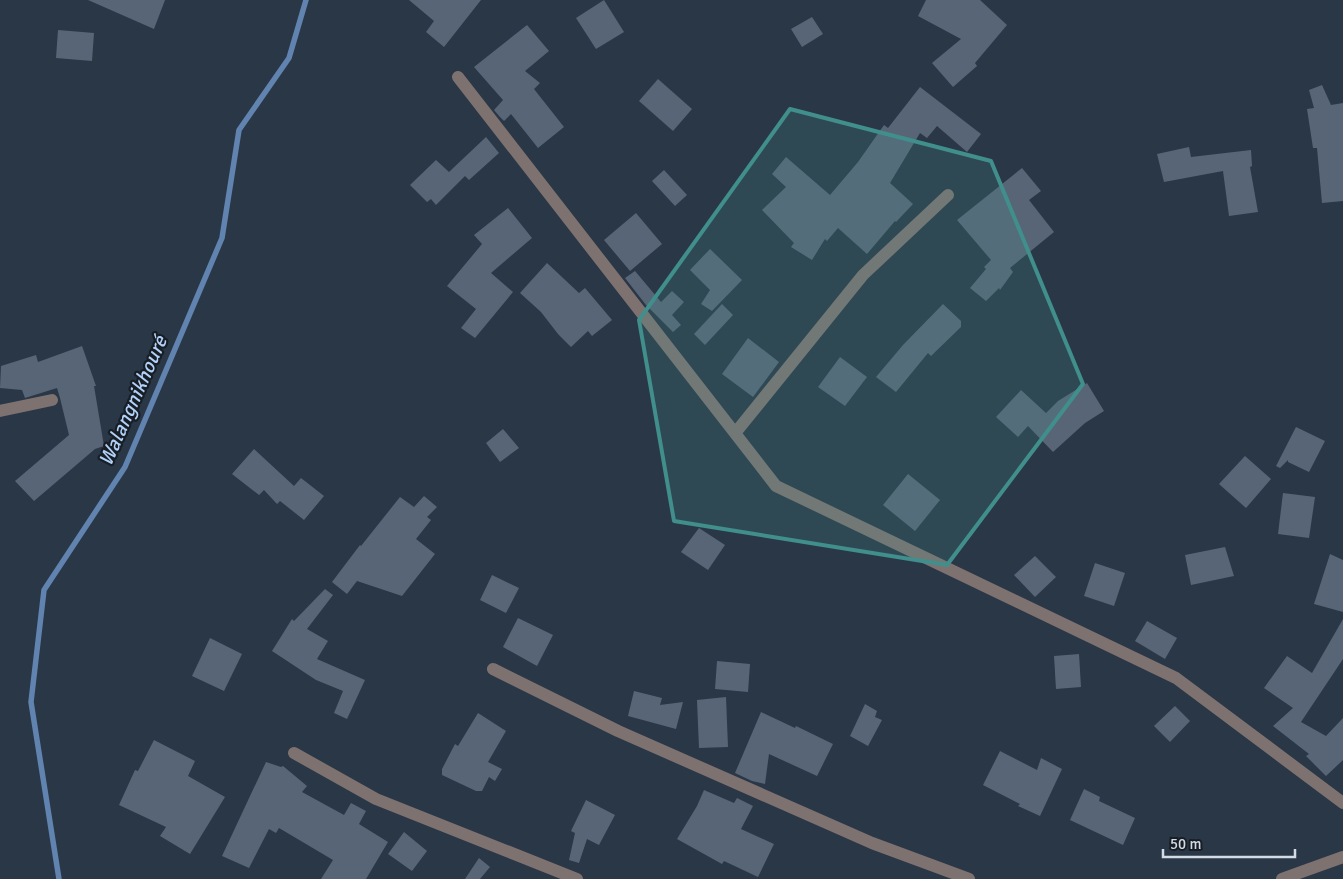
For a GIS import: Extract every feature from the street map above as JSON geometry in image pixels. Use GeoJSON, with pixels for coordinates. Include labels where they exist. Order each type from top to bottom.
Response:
{"type":"FeatureCollection","features":[{"type":"Feature","properties":{"kind":"street"},"geometry":{"type":"LineString","coordinates":[[458,77],[736,432],[776,486],[1176,678],[1343,803]]}},
{"type":"Feature","properties":{"kind":"street"},"geometry":{"type":"LineString","coordinates":[[736,432],[863,275],[948,195]]}},
{"type":"Feature","properties":{"kind":"street"},"geometry":{"type":"LineString","coordinates":[[0,411],[52,400]]}},
{"type":"Feature","properties":{"kind":"street"},"geometry":{"type":"LineString","coordinates":[[493,669],[618,731],[790,807],[872,843],[969,879]]}},
{"type":"Feature","properties":{"kind":"street"},"geometry":{"type":"LineString","coordinates":[[294,752],[376,799],[577,879]]}},
{"type":"Feature","properties":{"kind":"street"},"geometry":{"type":"LineString","coordinates":[[1282,879],[1343,857]]}},
{"type":"Feature","properties":{"kind":"highlighted area"},"geometry":{"type":"Polygon","coordinates":[[[790,109],[991,161],[1083,384],[947,565],[674,521],[639,320],[790,109]]]}},
{"type":"Feature","properties":{"kind":"building"},"geometry":{"type":"Polygon","coordinates":[[[88,0],[165,0],[154,29],[88,0]]]}},
{"type":"Feature","properties":{"kind":"building"},"geometry":{"type":"Polygon","coordinates":[[[409,0],[481,0],[444,47],[426,32],[434,21],[409,0]]]}},
{"type":"Feature","properties":{"kind":"building"},"geometry":{"type":"Polygon","coordinates":[[[604,0],[624,32],[596,49],[576,18],[604,0]]]}},
{"type":"Feature","properties":{"kind":"building"},"geometry":{"type":"Polygon","coordinates":[[[926,0],[980,0],[1007,25],[975,63],[977,66],[953,87],[932,63],[961,39],[918,16],[926,0]]]}},
{"type":"Feature","properties":{"kind":"building"},"geometry":{"type":"Polygon","coordinates":[[[812,17],[823,34],[802,47],[791,29],[812,17]]]}},
{"type":"Feature","properties":{"kind":"building"},"geometry":{"type":"Polygon","coordinates":[[[527,25],[549,51],[525,71],[540,83],[534,89],[564,127],[538,148],[511,114],[504,121],[494,110],[503,100],[474,67],[527,25]]]}},
{"type":"Feature","properties":{"kind":"building"},"geometry":{"type":"Polygon","coordinates":[[[58,30],[94,33],[92,61],[56,58],[58,30]]]}},
{"type":"Feature","properties":{"kind":"building"},"geometry":{"type":"Polygon","coordinates":[[[658,79],[692,109],[673,131],[639,101],[658,79]]]}},
{"type":"Feature","properties":{"kind":"building"},"geometry":{"type":"Polygon","coordinates":[[[1322,85],[1331,105],[1343,103],[1343,201],[1322,203],[1317,148],[1313,148],[1307,109],[1314,108],[1309,90],[1322,85]]]}},
{"type":"Feature","properties":{"kind":"building"},"geometry":{"type":"Polygon","coordinates":[[[920,87],[981,134],[967,152],[937,126],[927,138],[920,133],[890,183],[913,204],[895,221],[867,254],[838,228],[827,241],[825,239],[812,260],[791,247],[794,243],[762,210],[786,187],[772,174],[786,157],[830,195],[858,162],[884,125],[888,128],[920,87]]]}},
{"type":"Feature","properties":{"kind":"building"},"geometry":{"type":"Polygon","coordinates":[[[486,137],[499,153],[469,180],[465,176],[436,205],[431,199],[427,202],[410,185],[436,160],[449,172],[486,137]]]}},
{"type":"Feature","properties":{"kind":"building"},"geometry":{"type":"Polygon","coordinates":[[[1189,147],[1191,157],[1251,150],[1252,166],[1250,167],[1258,212],[1229,216],[1223,171],[1164,182],[1157,154],[1189,147]]]}},
{"type":"Feature","properties":{"kind":"building"},"geometry":{"type":"Polygon","coordinates":[[[1022,168],[1041,191],[1029,200],[1054,232],[1010,268],[1013,272],[1000,290],[999,288],[986,301],[970,288],[991,260],[957,220],[1022,168]]]}},
{"type":"Feature","properties":{"kind":"building"},"geometry":{"type":"Polygon","coordinates":[[[664,170],[687,195],[675,206],[652,181],[664,170]]]}},
{"type":"Feature","properties":{"kind":"building"},"geometry":{"type":"Polygon","coordinates":[[[508,208],[532,238],[491,273],[513,292],[475,338],[461,328],[476,309],[447,286],[482,244],[474,235],[508,208]]]}},
{"type":"Feature","properties":{"kind":"building"},"geometry":{"type":"Polygon","coordinates":[[[636,213],[662,244],[630,271],[604,240],[636,213]]]}},
{"type":"Feature","properties":{"kind":"building"},"geometry":{"type":"Polygon","coordinates":[[[710,249],[742,280],[712,311],[701,304],[710,290],[690,270],[710,249]]]}},
{"type":"Feature","properties":{"kind":"building"},"geometry":{"type":"Polygon","coordinates":[[[547,263],[579,293],[585,288],[612,320],[592,336],[588,331],[571,347],[541,312],[520,293],[547,263]]]}},
{"type":"Feature","properties":{"kind":"building"},"geometry":{"type":"Polygon","coordinates":[[[635,271],[661,302],[672,291],[684,302],[672,315],[681,325],[673,332],[646,305],[625,278],[635,271]]]}},
{"type":"Feature","properties":{"kind":"building"},"geometry":{"type":"Polygon","coordinates":[[[722,304],[733,315],[705,345],[694,334],[722,304]]]}},
{"type":"Feature","properties":{"kind":"building"},"geometry":{"type":"Polygon","coordinates":[[[943,304],[961,321],[961,327],[931,356],[928,353],[896,392],[876,377],[903,345],[943,304]]]}},
{"type":"Feature","properties":{"kind":"building"},"geometry":{"type":"Polygon","coordinates":[[[748,338],[779,362],[753,397],[722,374],[748,338]]]}},
{"type":"Feature","properties":{"kind":"building"},"geometry":{"type":"Polygon","coordinates":[[[82,346],[96,386],[94,386],[104,446],[95,449],[34,501],[15,481],[69,435],[60,398],[57,388],[25,398],[22,390],[0,388],[1,366],[36,355],[38,362],[82,346]]]}},
{"type":"Feature","properties":{"kind":"building"},"geometry":{"type":"Polygon","coordinates":[[[840,357],[867,377],[845,406],[818,387],[840,357]]]}},
{"type":"Feature","properties":{"kind":"building"},"geometry":{"type":"Polygon","coordinates":[[[1087,383],[1104,411],[1085,423],[1053,452],[1028,426],[1018,437],[996,417],[1021,390],[1046,413],[1058,401],[1087,383]]]}},
{"type":"Feature","properties":{"kind":"building"},"geometry":{"type":"Polygon","coordinates":[[[1296,427],[1325,441],[1309,472],[1288,462],[1288,460],[1280,468],[1276,466],[1296,427]]]}},
{"type":"Feature","properties":{"kind":"building"},"geometry":{"type":"Polygon","coordinates":[[[503,429],[519,448],[500,462],[486,443],[503,429]]]}},
{"type":"Feature","properties":{"kind":"building"},"geometry":{"type":"Polygon","coordinates":[[[254,449],[294,486],[301,478],[324,496],[304,520],[280,501],[277,504],[264,490],[259,495],[232,474],[254,449]]]}},
{"type":"Feature","properties":{"kind":"building"},"geometry":{"type":"Polygon","coordinates":[[[1245,456],[1271,479],[1246,508],[1219,484],[1245,456]]]}},
{"type":"Feature","properties":{"kind":"building"},"geometry":{"type":"Polygon","coordinates":[[[908,474],[940,500],[915,531],[883,505],[908,474]]]}},
{"type":"Feature","properties":{"kind":"building"},"geometry":{"type":"Polygon","coordinates":[[[1283,493],[1315,497],[1309,538],[1278,534],[1283,493]]]}},
{"type":"Feature","properties":{"kind":"building"},"geometry":{"type":"Polygon","coordinates":[[[424,496],[437,507],[427,517],[431,520],[416,539],[435,554],[402,596],[357,581],[347,594],[332,582],[400,497],[414,507],[424,496]]]}},
{"type":"Feature","properties":{"kind":"building"},"geometry":{"type":"Polygon","coordinates":[[[699,528],[725,545],[708,570],[681,552],[699,528]]]}},
{"type":"Feature","properties":{"kind":"building"},"geometry":{"type":"Polygon","coordinates":[[[1225,547],[1234,576],[1191,585],[1185,555],[1225,547]]]}},
{"type":"Feature","properties":{"kind":"building"},"geometry":{"type":"Polygon","coordinates":[[[1330,554],[1343,560],[1343,612],[1314,604],[1330,554]]]}},
{"type":"Feature","properties":{"kind":"building"},"geometry":{"type":"Polygon","coordinates":[[[1035,556],[1056,577],[1035,597],[1014,575],[1035,556]]]}},
{"type":"Feature","properties":{"kind":"building"},"geometry":{"type":"Polygon","coordinates":[[[1095,563],[1125,573],[1114,606],[1084,596],[1095,563]]]}},
{"type":"Feature","properties":{"kind":"building"},"geometry":{"type":"Polygon","coordinates":[[[492,575],[519,588],[506,613],[480,600],[492,575]]]}},
{"type":"Feature","properties":{"kind":"building"},"geometry":{"type":"Polygon","coordinates":[[[325,589],[333,595],[307,629],[328,641],[317,659],[365,680],[347,719],[334,713],[343,691],[316,680],[272,651],[292,619],[294,621],[325,589]]]}},
{"type":"Feature","properties":{"kind":"building"},"geometry":{"type":"Polygon","coordinates":[[[518,618],[553,635],[537,666],[503,647],[518,618]]]}},
{"type":"Feature","properties":{"kind":"building"},"geometry":{"type":"Polygon","coordinates":[[[1343,619],[1343,659],[1301,722],[1326,736],[1343,718],[1343,760],[1326,776],[1306,756],[1309,754],[1273,726],[1293,708],[1264,688],[1287,656],[1312,673],[1343,619]]]}},
{"type":"Feature","properties":{"kind":"building"},"geometry":{"type":"Polygon","coordinates":[[[1147,621],[1177,638],[1165,659],[1135,641],[1147,621]]]}},
{"type":"Feature","properties":{"kind":"building"},"geometry":{"type":"Polygon","coordinates":[[[210,638],[242,654],[224,691],[192,676],[210,638]]]}},
{"type":"Feature","properties":{"kind":"building"},"geometry":{"type":"Polygon","coordinates":[[[1079,654],[1081,687],[1056,689],[1054,656],[1079,654]]]}},
{"type":"Feature","properties":{"kind":"building"},"geometry":{"type":"Polygon","coordinates":[[[717,661],[750,664],[748,692],[715,689],[717,661]]]}},
{"type":"Feature","properties":{"kind":"building"},"geometry":{"type":"Polygon","coordinates":[[[634,691],[662,698],[660,705],[683,702],[676,729],[628,716],[634,691]]]}},
{"type":"Feature","properties":{"kind":"building"},"geometry":{"type":"Polygon","coordinates":[[[726,697],[728,747],[699,748],[697,700],[726,697]]]}},
{"type":"Feature","properties":{"kind":"building"},"geometry":{"type":"Polygon","coordinates":[[[865,704],[877,711],[875,717],[882,720],[868,746],[850,736],[865,704]]]}},
{"type":"Feature","properties":{"kind":"building"},"geometry":{"type":"Polygon","coordinates":[[[1175,706],[1190,721],[1170,742],[1154,726],[1175,706]]]}},
{"type":"Feature","properties":{"kind":"building"},"geometry":{"type":"Polygon","coordinates":[[[761,712],[833,744],[817,776],[769,754],[765,784],[752,781],[735,773],[761,712]]]}},
{"type":"Feature","properties":{"kind":"building"},"geometry":{"type":"Polygon","coordinates":[[[478,713],[506,731],[488,762],[502,769],[495,781],[489,777],[482,791],[476,791],[442,775],[442,769],[455,744],[458,746],[478,713]]]}},
{"type":"Feature","properties":{"kind":"building"},"geometry":{"type":"Polygon","coordinates":[[[154,740],[195,761],[188,776],[225,797],[190,854],[160,836],[166,827],[119,805],[135,770],[138,771],[154,740]]]}},
{"type":"Feature","properties":{"kind":"building"},"geometry":{"type":"Polygon","coordinates":[[[1000,751],[1037,770],[1041,758],[1062,769],[1040,816],[1018,806],[1020,804],[983,785],[1000,751]]]}},
{"type":"Feature","properties":{"kind":"building"},"geometry":{"type":"Polygon","coordinates":[[[266,762],[283,766],[307,786],[302,792],[344,815],[351,803],[366,811],[359,824],[388,842],[366,879],[321,879],[333,860],[279,828],[276,833],[269,829],[249,868],[222,856],[266,762]]]}},
{"type":"Feature","properties":{"kind":"building"},"geometry":{"type":"Polygon","coordinates":[[[1084,789],[1100,797],[1099,801],[1135,818],[1123,845],[1070,820],[1084,789]]]}},
{"type":"Feature","properties":{"kind":"building"},"geometry":{"type":"Polygon","coordinates":[[[704,790],[734,803],[737,798],[753,806],[741,829],[774,844],[758,877],[724,861],[722,864],[677,839],[697,806],[704,790]]]}},
{"type":"Feature","properties":{"kind":"building"},"geometry":{"type":"Polygon","coordinates":[[[586,800],[615,815],[599,845],[587,839],[579,863],[569,860],[575,833],[571,831],[586,800]]]}},
{"type":"Feature","properties":{"kind":"building"},"geometry":{"type":"Polygon","coordinates":[[[404,832],[427,851],[412,871],[388,854],[404,832]]]}},
{"type":"Feature","properties":{"kind":"building"},"geometry":{"type":"Polygon","coordinates":[[[479,858],[490,867],[480,879],[465,879],[479,858]]]}},
{"type":"Feature","properties":{"kind":"waterway","name":"Walangnikhouré"},"geometry":{"type":"LineString","coordinates":[[59,879],[31,702],[44,590],[125,467],[222,238],[239,130],[289,58],[306,0]]}}]}
